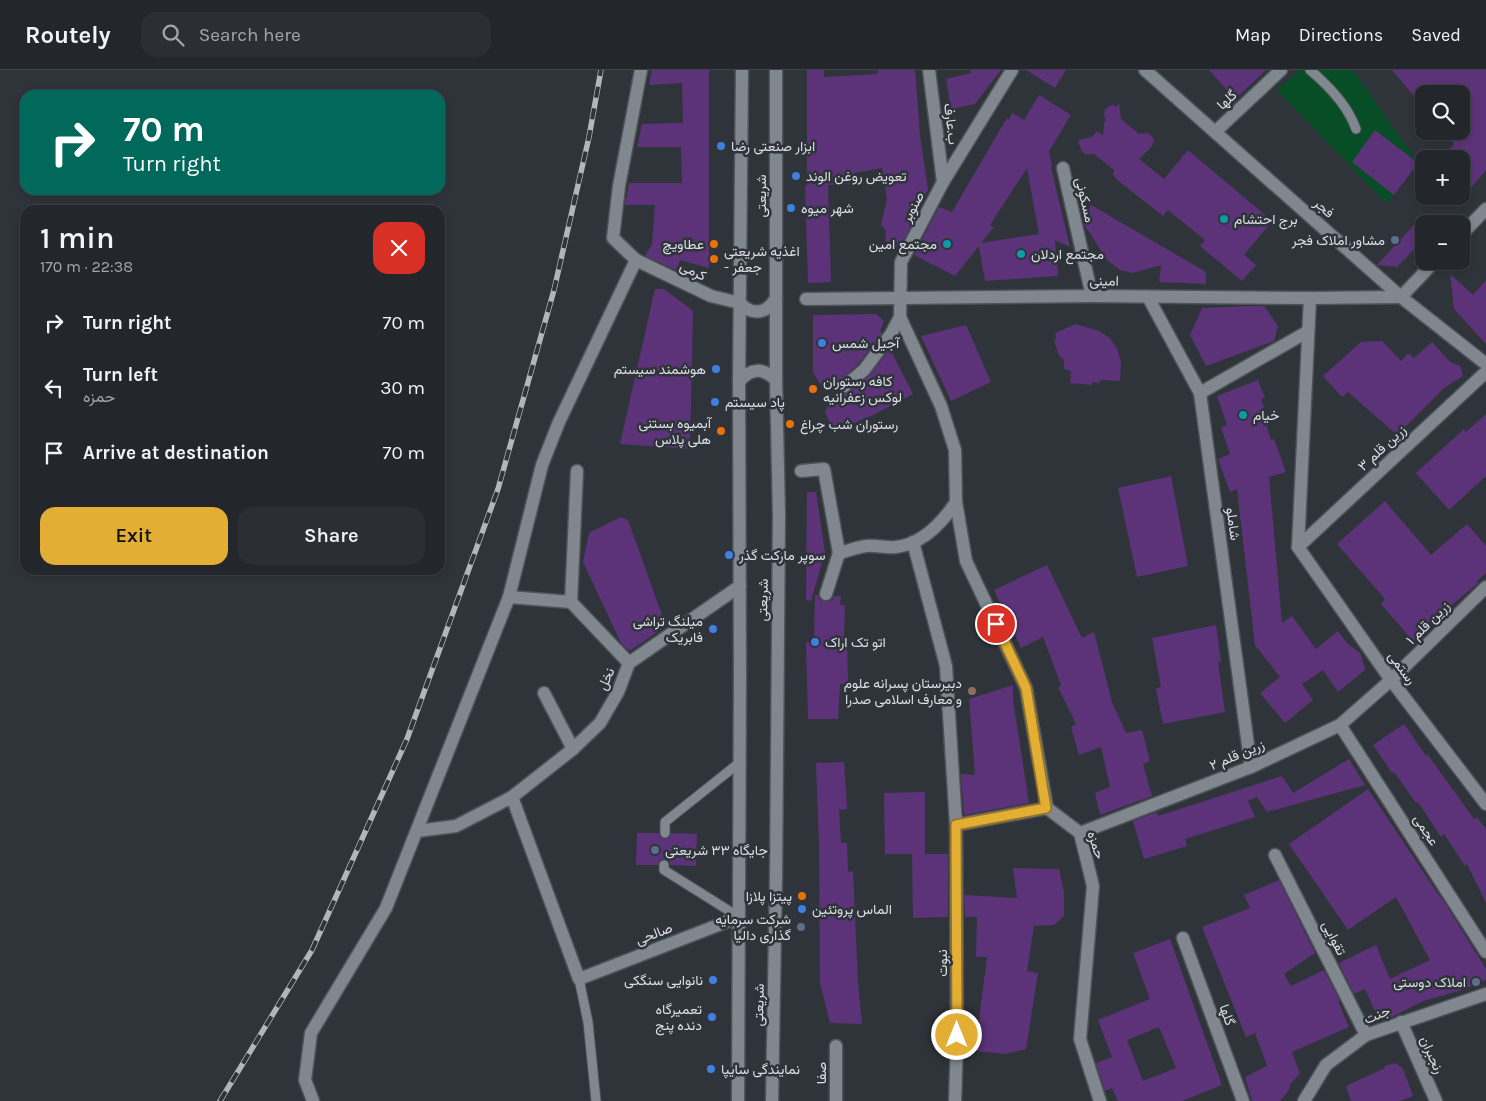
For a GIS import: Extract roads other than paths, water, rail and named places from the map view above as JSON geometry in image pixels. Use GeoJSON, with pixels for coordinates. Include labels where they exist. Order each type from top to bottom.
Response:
{"type":"FeatureCollection","features":[{"type":"Feature","properties":{"kind":"street","name":"کرمی"},"geometry":{"type":"LineString","coordinates":[[641,70],[619,186],[613,238],[636,260],[711,296],[740,303],[752,312],[760,312],[767,309],[776,298]]}},
{"type":"Feature","properties":{"kind":"street","name":"شریعتی"},"geometry":{"type":"LineString","coordinates":[[738,1101],[740,586],[738,382],[742,70]]}},
{"type":"Feature","properties":{"kind":"street","name":"شریعتی"},"geometry":{"type":"LineString","coordinates":[[772,1101],[779,515],[776,380],[776,70]]}},
{"type":"Feature","properties":{"kind":"street","name":"ب.عارف"},"geometry":{"type":"LineString","coordinates":[[929,70],[943,182]]}},
{"type":"Feature","properties":{"kind":"street","name":"صنوبر"},"geometry":{"type":"LineString","coordinates":[[845,386],[864,370],[891,334],[900,317],[902,262],[943,182],[1012,70]]}},
{"type":"Feature","properties":{"kind":"street","name":"فجر"},"geometry":{"type":"LineString","coordinates":[[1145,70],[1401,297],[1486,364]]}},
{"type":"Feature","properties":{"kind":"street","name":"گلها"},"geometry":{"type":"LineString","coordinates":[[1215,132],[1281,70]]}},
{"type":"Feature","properties":{"kind":"street","name":"مسکونی"},"geometry":{"type":"LineString","coordinates":[[1063,168],[1092,296]]}},
{"type":"Feature","properties":{"kind":"street"},"geometry":{"type":"LineString","coordinates":[[1470,225],[1486,209]]}},
{"type":"Feature","properties":{"kind":"street"},"geometry":{"type":"LineString","coordinates":[[313,1101],[305,1080],[311,1033],[386,908],[509,598],[542,465],[558,422],[636,260]]}},
{"type":"Feature","properties":{"kind":"street"},"geometry":{"type":"LineString","coordinates":[[1401,297],[1426,270]]}},
{"type":"Feature","properties":{"kind":"street","name":"امینی"},"geometry":{"type":"LineString","coordinates":[[806,299],[1092,296],[1401,297]]}},
{"type":"Feature","properties":{"kind":"street","name":"شاملو"},"geometry":{"type":"LineString","coordinates":[[1148,297],[1200,393],[1251,767]]}},
{"type":"Feature","properties":{"kind":"street"},"geometry":{"type":"LineString","coordinates":[[1298,547],[1310,298]]}},
{"type":"Feature","properties":{"kind":"street"},"geometry":{"type":"LineString","coordinates":[[900,317],[941,406],[955,450],[956,502],[966,561],[1026,688],[1046,808],[956,825]]}},
{"type":"Feature","properties":{"kind":"street"},"geometry":{"type":"LineString","coordinates":[[1200,393],[1307,332]]}},
{"type":"Feature","properties":{"kind":"street"},"geometry":{"type":"LineString","coordinates":[[738,382],[744,375],[752,371],[761,370],[770,373],[776,380]]}},
{"type":"Feature","properties":{"kind":"street","name":"زرین قلم ۳"},"geometry":{"type":"LineString","coordinates":[[1298,547],[1486,372]]}},
{"type":"Feature","properties":{"kind":"street"},"geometry":{"type":"LineString","coordinates":[[802,471],[824,469],[839,553],[826,594]]}},
{"type":"Feature","properties":{"kind":"street"},"geometry":{"type":"LineString","coordinates":[[572,602],[577,471]]}},
{"type":"Feature","properties":{"kind":"street"},"geometry":{"type":"LineString","coordinates":[[839,553],[866,546],[882,548],[913,542],[929,533],[944,519],[956,502]]}},
{"type":"Feature","properties":{"kind":"street","name":"نبوت"},"geometry":{"type":"LineString","coordinates":[[913,542],[946,666],[956,825],[957,1041],[955,1101]]}},
{"type":"Feature","properties":{"kind":"street","name":"رستمی"},"geometry":{"type":"LineString","coordinates":[[1298,547],[1391,680],[1486,804]]}},
{"type":"Feature","properties":{"kind":"street","name":"نخل"},"geometry":{"type":"LineString","coordinates":[[417,831],[456,826],[512,797],[573,749],[600,723],[618,692],[629,663],[740,586]]}},
{"type":"Feature","properties":{"kind":"street","name":"زرین قلم ۱"},"geometry":{"type":"LineString","coordinates":[[1391,680],[1486,587]]}},
{"type":"Feature","properties":{"kind":"street"},"geometry":{"type":"LineString","coordinates":[[509,598],[572,602],[629,663]]}},
{"type":"Feature","properties":{"kind":"street","name":"زرین قلم ۲"},"geometry":{"type":"LineString","coordinates":[[1080,833],[1251,767],[1340,725],[1391,680]]}},
{"type":"Feature","properties":{"kind":"street"},"geometry":{"type":"LineString","coordinates":[[544,693],[573,749]]}},
{"type":"Feature","properties":{"kind":"street","name":"عجمی"},"geometry":{"type":"LineString","coordinates":[[1340,725],[1486,952]]}},
{"type":"Feature","properties":{"kind":"street"},"geometry":{"type":"LineString","coordinates":[[512,797],[579,979]]}},
{"type":"Feature","properties":{"kind":"street","name":"حمزه"},"geometry":{"type":"LineString","coordinates":[[1046,808],[1080,833],[1092,886],[1080,1039],[1100,1101]]}},
{"type":"Feature","properties":{"kind":"street","name":"تقوایی"},"geometry":{"type":"LineString","coordinates":[[1275,855],[1366,1035]]}},
{"type":"Feature","properties":{"kind":"street","name":"صالحی"},"geometry":{"type":"LineString","coordinates":[[579,979],[739,917]]}},
{"type":"Feature","properties":{"kind":"street","name":"گلها"},"geometry":{"type":"LineString","coordinates":[[1183,938],[1243,1101]]}},
{"type":"Feature","properties":{"kind":"street","name":"جنت"},"geometry":{"type":"LineString","coordinates":[[1304,1101],[1326,1065],[1366,1035],[1486,994]]}},
{"type":"Feature","properties":{"kind":"street","name":"رنجبران"},"geometry":{"type":"LineString","coordinates":[[1401,1022],[1436,1101]]}},
{"type":"Feature","properties":{"kind":"street","name":"صفا"},"geometry":{"type":"LineString","coordinates":[[836,1046],[836,1101]]}},
{"type":"Feature","properties":{"kind":"lane"},"geometry":{"type":"LineString","coordinates":[[1310,70],[1322,80],[1351,115],[1356,129]]}},
{"type":"Feature","properties":{"kind":"lane"},"geometry":{"type":"LineString","coordinates":[[665,833],[665,822],[739,763]]}},
{"type":"Feature","properties":{"kind":"lane"},"geometry":{"type":"LineString","coordinates":[[664,865],[664,870],[739,917]]}},
{"type":"Feature","properties":{"kind":"lane"},"geometry":{"type":"LineString","coordinates":[[579,979],[588,1022],[596,1101]]}},
{"type":"Feature","properties":{"kind":"railway"},"geometry":{"type":"LineString","coordinates":[[220,1101],[312,950],[407,739],[498,489],[554,290],[589,137],[601,70]]}},
{"type":"Feature","properties":{"kind":"place","name":"ابزار صنعتی رضا"},"geometry":{"type":"Point","coordinates":[721,146]}},
{"type":"Feature","properties":{"kind":"place","name":"تعویض روغن الوند"},"geometry":{"type":"Point","coordinates":[796,176]}},
{"type":"Feature","properties":{"kind":"place","name":"شهر میوه"},"geometry":{"type":"Point","coordinates":[791,208]}},
{"type":"Feature","properties":{"kind":"place","name":"برج احتشام"},"geometry":{"type":"Point","coordinates":[1224,219]}},
{"type":"Feature","properties":{"kind":"place","name":"مشاور املاک فجر"},"geometry":{"type":"Point","coordinates":[1395,240]}},
{"type":"Feature","properties":{"kind":"place","name":"عطاویچ"},"geometry":{"type":"Point","coordinates":[714,244]}},
{"type":"Feature","properties":{"kind":"place","name":"مجتمع امین"},"geometry":{"type":"Point","coordinates":[947,244]}},
{"type":"Feature","properties":{"kind":"place","name":"مجتمع اردلان"},"geometry":{"type":"Point","coordinates":[1021,254]}},
{"type":"Feature","properties":{"kind":"place","name":"اغذیه شریعتی - جعفر"},"geometry":{"type":"Point","coordinates":[714,259]}},
{"type":"Feature","properties":{"kind":"place","name":"آجیل شمس"},"geometry":{"type":"Point","coordinates":[822,343]}},
{"type":"Feature","properties":{"kind":"place","name":"هوشمند سیستم"},"geometry":{"type":"Point","coordinates":[716,369]}},
{"type":"Feature","properties":{"kind":"place","name":"کافه رستوران لوکس زعفرانیه"},"geometry":{"type":"Point","coordinates":[813,389]}},
{"type":"Feature","properties":{"kind":"place","name":"پاد سیستم"},"geometry":{"type":"Point","coordinates":[715,402]}},
{"type":"Feature","properties":{"kind":"place","name":"خیام"},"geometry":{"type":"Point","coordinates":[1243,415]}},
{"type":"Feature","properties":{"kind":"place","name":"رستوران شب چراغ"},"geometry":{"type":"Point","coordinates":[790,424]}},
{"type":"Feature","properties":{"kind":"place","name":"آبمیوه بستنی هلی پلاس"},"geometry":{"type":"Point","coordinates":[721,431]}},
{"type":"Feature","properties":{"kind":"place","name":"سوپر مارکت گذر"},"geometry":{"type":"Point","coordinates":[729,555]}},
{"type":"Feature","properties":{"kind":"place","name":"میلنگ تراشی فابریک"},"geometry":{"type":"Point","coordinates":[713,629]}},
{"type":"Feature","properties":{"kind":"place","name":"اتو تک اراک"},"geometry":{"type":"Point","coordinates":[815,642]}},
{"type":"Feature","properties":{"kind":"place","name":"دبیرستان پسرانه علوم و معارف اسلامی صدرا"},"geometry":{"type":"Point","coordinates":[972,691]}},
{"type":"Feature","properties":{"kind":"place","name":"جایگاه ۳۳ شریعتی"},"geometry":{"type":"Point","coordinates":[655,850]}},
{"type":"Feature","properties":{"kind":"place","name":"پیتزا پلازا"},"geometry":{"type":"Point","coordinates":[802,896]}},
{"type":"Feature","properties":{"kind":"place","name":"الماس پروتئین"},"geometry":{"type":"Point","coordinates":[802,909]}},
{"type":"Feature","properties":{"kind":"place","name":"شرکت سرمایه گذاری دالیا"},"geometry":{"type":"Point","coordinates":[801,927]}},
{"type":"Feature","properties":{"kind":"place","name":"نانوایی سنگکی"},"geometry":{"type":"Point","coordinates":[713,980]}},
{"type":"Feature","properties":{"kind":"place","name":"املاک دوستی"},"geometry":{"type":"Point","coordinates":[1476,982]}},
{"type":"Feature","properties":{"kind":"place","name":"تعمیرگاه دنده پنج"},"geometry":{"type":"Point","coordinates":[712,1017]}},
{"type":"Feature","properties":{"kind":"place","name":"نمایندگی سایپا"},"geometry":{"type":"Point","coordinates":[711,1069]}}]}
